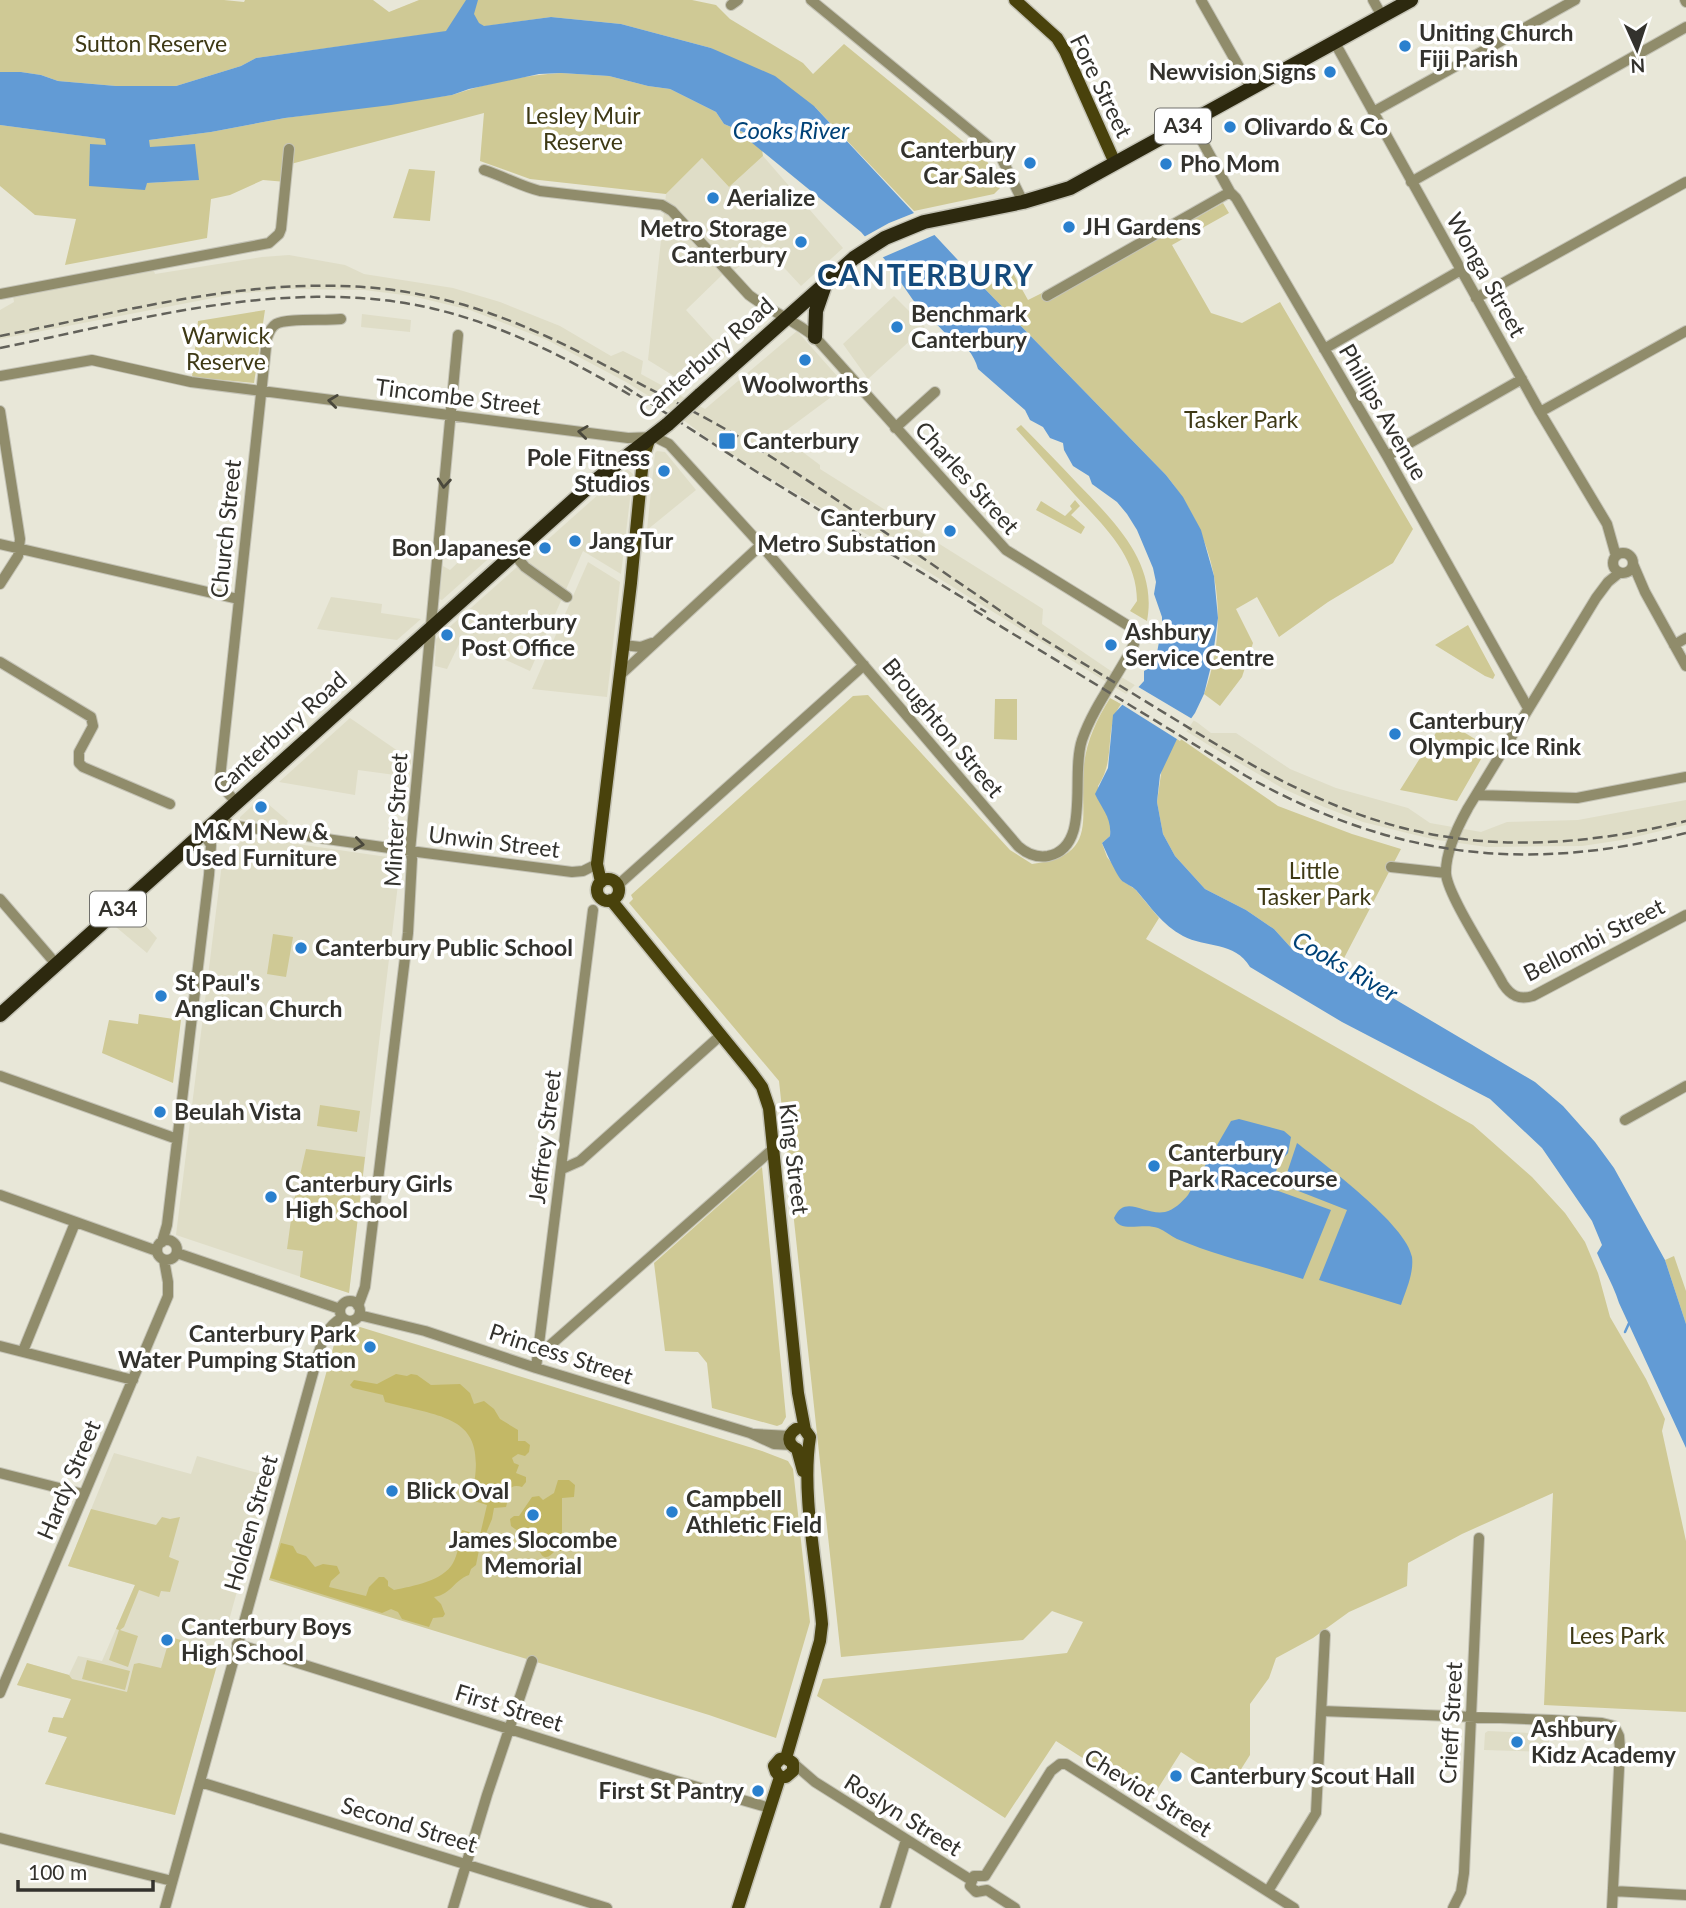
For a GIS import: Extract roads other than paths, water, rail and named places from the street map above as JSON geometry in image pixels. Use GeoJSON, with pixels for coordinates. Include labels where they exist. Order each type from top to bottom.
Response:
{"type":"FeatureCollection","features":[{"type":"Feature","properties":{"kind":"highway","name":"Canterbury Road"},"geometry":{"type":"LineString","coordinates":[[0,1015],[617,462],[668,424],[854,258],[895,233],[924,222],[1023,202],[1070,188],[1411,0]]}},
{"type":"Feature","properties":{"kind":"highway"},"geometry":{"type":"LineString","coordinates":[[815,337],[816,312],[825,284]]}},
{"type":"Feature","properties":{"kind":"main road","name":"Fore Street"},"geometry":{"type":"LineString","coordinates":[[1016,0],[1056,38],[1065,51],[1115,163]]}},
{"type":"Feature","properties":{"kind":"main road"},"geometry":{"type":"LineString","coordinates":[[601,882],[610,879],[618,885],[619,894],[611,900],[604,900],[599,895],[601,882],[597,864],[644,474],[643,459],[650,437]]}},
{"type":"Feature","properties":{"kind":"main road","name":"King Street"},"geometry":{"type":"LineString","coordinates":[[611,900],[762,1087],[769,1108],[774,1147],[798,1393],[797,1439],[808,1488],[821,1633],[788,1768],[770,1808],[737,1908]]}},
{"type":"Feature","properties":{"kind":"street"},"geometry":{"type":"LineString","coordinates":[[811,0],[1000,155],[1023,202]]}},
{"type":"Feature","properties":{"kind":"street"},"geometry":{"type":"LineString","coordinates":[[1201,0],[1251,88]]}},
{"type":"Feature","properties":{"kind":"street"},"geometry":{"type":"LineString","coordinates":[[1373,0],[1382,16]]}},
{"type":"Feature","properties":{"kind":"street"},"geometry":{"type":"LineString","coordinates":[[1373,112],[1575,0]]}},
{"type":"Feature","properties":{"kind":"street"},"geometry":{"type":"LineString","coordinates":[[1411,182],[1686,27]]}},
{"type":"Feature","properties":{"kind":"street","name":"Wonga Street"},"geometry":{"type":"LineString","coordinates":[[1335,43],[1540,412],[1607,524],[1627,566],[1645,592],[1686,666]]}},
{"type":"Feature","properties":{"kind":"street","name":"Phillips Avenue"},"geometry":{"type":"LineString","coordinates":[[1201,139],[1387,456],[1528,708]]}},
{"type":"Feature","properties":{"kind":"street"},"geometry":{"type":"LineString","coordinates":[[0,294],[264,245],[274,240],[281,229],[289,149]]}},
{"type":"Feature","properties":{"kind":"street","name":"Charles Street"},"geometry":{"type":"LineString","coordinates":[[484,170],[523,187],[540,191],[595,195],[662,205],[672,211],[748,295],[815,337],[1006,550],[1126,623],[1134,632],[1135,640]]}},
{"type":"Feature","properties":{"kind":"street"},"geometry":{"type":"LineString","coordinates":[[1476,298],[1686,182]]}},
{"type":"Feature","properties":{"kind":"street"},"geometry":{"type":"LineString","coordinates":[[1047,296],[1230,192]]}},
{"type":"Feature","properties":{"kind":"street"},"geometry":{"type":"LineString","coordinates":[[1324,349],[1461,270]]}},
{"type":"Feature","properties":{"kind":"street","name":"Church Street"},"geometry":{"type":"LineString","coordinates":[[236,802],[226,791],[220,778],[267,338],[274,325],[282,322],[341,319]]}},
{"type":"Feature","properties":{"kind":"street"},"geometry":{"type":"LineString","coordinates":[[1540,412],[1686,331]]}},
{"type":"Feature","properties":{"kind":"street","name":"Minter Street"},"geometry":{"type":"LineString","coordinates":[[359,1310],[365,1287],[410,908],[410,851],[458,335]]}},
{"type":"Feature","properties":{"kind":"street","name":"Tincombe Street"},"geometry":{"type":"LineString","coordinates":[[0,376],[92,360],[191,382],[625,438],[650,437]]}},
{"type":"Feature","properties":{"kind":"street"},"geometry":{"type":"LineString","coordinates":[[1387,456],[1522,379]]}},
{"type":"Feature","properties":{"kind":"street"},"geometry":{"type":"LineString","coordinates":[[895,428],[935,392]]}},
{"type":"Feature","properties":{"kind":"street"},"geometry":{"type":"LineString","coordinates":[[0,411],[20,539],[15,563],[0,584]]}},
{"type":"Feature","properties":{"kind":"street","name":"Broughton Street"},"geometry":{"type":"LineString","coordinates":[[650,437],[661,438],[667,442],[761,545],[1018,846],[1029,854],[1042,856],[1063,849],[1074,835],[1079,748],[1101,700],[1135,640]]}},
{"type":"Feature","properties":{"kind":"street","name":"Wonga Street"},"geometry":{"type":"LineString","coordinates":[[1607,524],[1614,568],[1627,566]]}},
{"type":"Feature","properties":{"kind":"street"},"geometry":{"type":"LineString","coordinates":[[0,544],[238,599]]}},
{"type":"Feature","properties":{"kind":"street"},"geometry":{"type":"LineString","coordinates":[[619,676],[761,545]]}},
{"type":"Feature","properties":{"kind":"street"},"geometry":{"type":"LineString","coordinates":[[1391,867],[1446,873],[1459,823],[1595,598],[1614,559],[1622,553],[1627,566],[1608,582],[1595,598]]}},
{"type":"Feature","properties":{"kind":"street"},"geometry":{"type":"LineString","coordinates":[[514,554],[525,566],[567,597]]}},
{"type":"Feature","properties":{"kind":"street"},"geometry":{"type":"LineString","coordinates":[[1674,645],[1686,638]]}},
{"type":"Feature","properties":{"kind":"street"},"geometry":{"type":"LineString","coordinates":[[623,645],[641,646],[656,642]]}},
{"type":"Feature","properties":{"kind":"street"},"geometry":{"type":"LineString","coordinates":[[0,662],[91,717],[93,726],[78,758],[83,767],[170,804]]}},
{"type":"Feature","properties":{"kind":"street"},"geometry":{"type":"LineString","coordinates":[[618,885],[864,665]]}},
{"type":"Feature","properties":{"kind":"street"},"geometry":{"type":"LineString","coordinates":[[1476,795],[1577,798],[1686,777]]}},
{"type":"Feature","properties":{"kind":"street","name":"Unwin Street"},"geometry":{"type":"LineString","coordinates":[[221,817],[230,824],[410,851],[578,872],[597,864]]}},
{"type":"Feature","properties":{"kind":"street"},"geometry":{"type":"LineString","coordinates":[[203,833],[211,845],[209,875],[167,1225],[162,1234],[163,1244],[171,1257],[341,1313],[350,1321],[359,1310],[349,1301],[344,1303],[341,1313]]}},
{"type":"Feature","properties":{"kind":"street","name":"Bellombi Street"},"geometry":{"type":"LineString","coordinates":[[1446,873],[1452,892],[1503,984],[1508,992],[1518,998],[1533,996],[1686,915]]}},
{"type":"Feature","properties":{"kind":"street"},"geometry":{"type":"LineString","coordinates":[[0,899],[56,964]]}},
{"type":"Feature","properties":{"kind":"street","name":"Jeffrey Street"},"geometry":{"type":"LineString","coordinates":[[537,1368],[593,910]]}},
{"type":"Feature","properties":{"kind":"street"},"geometry":{"type":"LineString","coordinates":[[562,1169],[580,1161],[721,1035]]}},
{"type":"Feature","properties":{"kind":"street"},"geometry":{"type":"LineString","coordinates":[[0,1076],[177,1139]]}},
{"type":"Feature","properties":{"kind":"street"},"geometry":{"type":"LineString","coordinates":[[1625,1120],[1686,1086]]}},
{"type":"Feature","properties":{"kind":"street"},"geometry":{"type":"LineString","coordinates":[[539,1350],[547,1348],[774,1147]]}},
{"type":"Feature","properties":{"kind":"street"},"geometry":{"type":"LineString","coordinates":[[0,1195],[75,1223],[163,1244],[176,1244],[171,1257]]}},
{"type":"Feature","properties":{"kind":"street"},"geometry":{"type":"LineString","coordinates":[[23,1351],[75,1223]]}},
{"type":"Feature","properties":{"kind":"street","name":"Hardy Street"},"geometry":{"type":"LineString","coordinates":[[0,1693],[168,1296],[171,1257]]}},
{"type":"Feature","properties":{"kind":"street","name":"Princess Street"},"geometry":{"type":"LineString","coordinates":[[359,1310],[750,1433],[797,1439]]}},
{"type":"Feature","properties":{"kind":"street","name":"Holden Street"},"geometry":{"type":"LineString","coordinates":[[165,1908],[323,1340],[341,1313]]}},
{"type":"Feature","properties":{"kind":"street"},"geometry":{"type":"LineString","coordinates":[[0,1346],[133,1380]]}},
{"type":"Feature","properties":{"kind":"street"},"geometry":{"type":"LineString","coordinates":[[0,1473],[83,1494]]}},
{"type":"Feature","properties":{"kind":"street","name":"Crieff Street"},"geometry":{"type":"LineString","coordinates":[[1453,1908],[1461,1892],[1464,1873],[1479,1538]]}},
{"type":"Feature","properties":{"kind":"street"},"geometry":{"type":"LineString","coordinates":[[1268,1891],[1316,1813],[1325,1635]]}},
{"type":"Feature","properties":{"kind":"street","name":"First Street"},"geometry":{"type":"LineString","coordinates":[[237,1644],[770,1808]]}},
{"type":"Feature","properties":{"kind":"street"},"geometry":{"type":"LineString","coordinates":[[453,1908],[509,1728],[533,1661]]}},
{"type":"Feature","properties":{"kind":"street"},"geometry":{"type":"LineString","coordinates":[[1322,1711],[1602,1723],[1614,1726],[1619,1736],[1620,1749],[1612,1908]]}},
{"type":"Feature","properties":{"kind":"street","name":"Cheviot Street"},"geometry":{"type":"LineString","coordinates":[[985,1876],[1051,1771],[1060,1764],[1066,1764],[1294,1908]]}},
{"type":"Feature","properties":{"kind":"street","name":"Roslyn Street"},"geometry":{"type":"LineString","coordinates":[[788,1768],[815,1782],[971,1880]]}},
{"type":"Feature","properties":{"kind":"street","name":"Second Street"},"geometry":{"type":"LineString","coordinates":[[200,1782],[607,1908]]}},
{"type":"Feature","properties":{"kind":"street"},"geometry":{"type":"LineString","coordinates":[[0,1838],[172,1881]]}},
{"type":"Feature","properties":{"kind":"street"},"geometry":{"type":"LineString","coordinates":[[886,1908],[906,1840]]}},
{"type":"Feature","properties":{"kind":"street"},"geometry":{"type":"LineString","coordinates":[[986,1890],[989,1881],[985,1876],[977,1875],[971,1880],[971,1889],[976,1892],[986,1890],[1015,1908]]}},
{"type":"Feature","properties":{"kind":"street"},"geometry":{"type":"LineString","coordinates":[[1613,1891],[1686,1895]]}},
{"type":"Feature","properties":{"kind":"water","name":"Cooks River"},"geometry":{"type":"Polygon","coordinates":[[[466,0],[478,0],[474,14],[484,26],[551,17],[621,24],[711,48],[775,76],[814,106],[984,288],[1166,475],[1183,497],[1201,530],[1214,576],[1218,618],[1204,694],[1195,713],[1178,737],[1160,775],[1157,802],[1163,834],[1175,856],[1205,889],[1246,910],[1274,929],[1294,951],[1342,968],[1535,1082],[1563,1106],[1595,1142],[1614,1168],[1665,1260],[1686,1324],[1686,1448],[1597,1253],[1602,1245],[1592,1221],[1542,1148],[1490,1099],[1342,1022],[1250,967],[1236,953],[1192,940],[1176,932],[1136,890],[1122,881],[1102,843],[1110,836],[1109,824],[1095,794],[1108,768],[1113,715],[1144,681],[1144,671],[1151,667],[1156,658],[1162,626],[1162,617],[1154,594],[1156,582],[1153,568],[1137,530],[1117,502],[1092,484],[1089,476],[1073,466],[1063,443],[1050,438],[1043,427],[1030,420],[1025,410],[978,369],[968,349],[949,337],[913,300],[886,261],[861,232],[746,138],[743,132],[724,124],[716,112],[670,89],[609,76],[539,74],[452,95],[149,140],[150,147],[195,144],[199,180],[147,183],[145,190],[89,186],[90,144],[106,145],[105,139],[0,125],[0,72],[21,72],[58,81],[116,86],[176,86],[241,66],[256,58],[446,31],[466,0]]]}},
{"type":"Feature","properties":{"kind":"water"},"geometry":{"type":"Polygon","coordinates":[[[1239,1119],[1284,1131],[1291,1137],[1288,1153],[1279,1163],[1270,1188],[1331,1210],[1303,1279],[1208,1251],[1158,1228],[1127,1227],[1117,1223],[1114,1218],[1124,1207],[1165,1212],[1178,1205],[1188,1195],[1231,1121],[1239,1119]]]}},
{"type":"Feature","properties":{"kind":"water"},"geometry":{"type":"Polygon","coordinates":[[[1297,1143],[1381,1212],[1407,1244],[1412,1257],[1412,1269],[1401,1305],[1319,1280],[1347,1210],[1283,1185],[1297,1143]]]}},
{"type":"Feature","properties":{"kind":"waterway"},"geometry":{"type":"LineString","coordinates":[[1625,1332],[1630,1321]]}},
{"type":"Feature","properties":{"kind":"railway"},"geometry":{"type":"LineString","coordinates":[[0,336],[163,303],[272,288],[327,286],[382,289],[465,305],[519,324],[571,348],[734,434],[1061,650],[1235,755],[1333,804],[1403,828],[1439,836],[1510,842],[1581,840],[1686,821]]}},
{"type":"Feature","properties":{"kind":"railway"},"geometry":{"type":"LineString","coordinates":[[0,348],[158,315],[265,299],[372,299],[426,307],[480,322],[557,355],[630,395]]}},
{"type":"Feature","properties":{"kind":"railway"},"geometry":{"type":"LineString","coordinates":[[624,386],[757,472],[986,612]]}},
{"type":"Feature","properties":{"kind":"railway"},"geometry":{"type":"LineString","coordinates":[[974,610],[1246,776],[1353,825],[1406,840],[1460,850],[1514,854],[1570,853],[1627,846],[1686,833]]}},
{"type":"Feature","properties":{"kind":"place","name":"Uniting Church Fiji Parish"},"geometry":{"type":"Point","coordinates":[1405,46]}},
{"type":"Feature","properties":{"kind":"place","name":"Newvision Signs"},"geometry":{"type":"Point","coordinates":[1330,72]}},
{"type":"Feature","properties":{"kind":"place","name":"Olivardo & Co"},"geometry":{"type":"Point","coordinates":[1230,127]}},
{"type":"Feature","properties":{"kind":"place","name":"Canterbury Car Sales"},"geometry":{"type":"Point","coordinates":[1030,163]}},
{"type":"Feature","properties":{"kind":"place","name":"Pho Mom"},"geometry":{"type":"Point","coordinates":[1166,164]}},
{"type":"Feature","properties":{"kind":"place","name":"Aerialize"},"geometry":{"type":"Point","coordinates":[713,198]}},
{"type":"Feature","properties":{"kind":"place","name":"JH Gardens"},"geometry":{"type":"Point","coordinates":[1069,227]}},
{"type":"Feature","properties":{"kind":"place","name":"Metro Storage Canterbury"},"geometry":{"type":"Point","coordinates":[801,242]}},
{"type":"Feature","properties":{"kind":"place","name":"Benchmark Canterbury"},"geometry":{"type":"Point","coordinates":[897,327]}},
{"type":"Feature","properties":{"kind":"place","name":"Woolworths"},"geometry":{"type":"Point","coordinates":[805,360]}},
{"type":"Feature","properties":{"kind":"place","name":"Canterbury"},"geometry":{"type":"Point","coordinates":[727,441]}},
{"type":"Feature","properties":{"kind":"place","name":"Pole Fitness Studios"},"geometry":{"type":"Point","coordinates":[664,471]}},
{"type":"Feature","properties":{"kind":"place","name":"Canterbury Metro Substation"},"geometry":{"type":"Point","coordinates":[950,531]}},
{"type":"Feature","properties":{"kind":"place","name":"Jang Tur"},"geometry":{"type":"Point","coordinates":[575,541]}},
{"type":"Feature","properties":{"kind":"place","name":"Bon Japanese"},"geometry":{"type":"Point","coordinates":[545,548]}},
{"type":"Feature","properties":{"kind":"place","name":"Canterbury Post Office"},"geometry":{"type":"Point","coordinates":[447,635]}},
{"type":"Feature","properties":{"kind":"place","name":"Ashbury Service Centre"},"geometry":{"type":"Point","coordinates":[1111,645]}},
{"type":"Feature","properties":{"kind":"place","name":"Canterbury Olympic Ice Rink"},"geometry":{"type":"Point","coordinates":[1395,734]}},
{"type":"Feature","properties":{"kind":"place","name":"M&M New & Used Furniture"},"geometry":{"type":"Point","coordinates":[261,807]}},
{"type":"Feature","properties":{"kind":"place","name":"Canterbury Public School"},"geometry":{"type":"Point","coordinates":[301,948]}},
{"type":"Feature","properties":{"kind":"place","name":"St Paul's Anglican Church"},"geometry":{"type":"Point","coordinates":[161,996]}},
{"type":"Feature","properties":{"kind":"place","name":"Beulah Vista"},"geometry":{"type":"Point","coordinates":[160,1112]}},
{"type":"Feature","properties":{"kind":"place","name":"Canterbury Park Racecourse"},"geometry":{"type":"Point","coordinates":[1154,1166]}},
{"type":"Feature","properties":{"kind":"place","name":"Canterbury Girls High School"},"geometry":{"type":"Point","coordinates":[271,1197]}},
{"type":"Feature","properties":{"kind":"place","name":"Canterbury Park Water Pumping Station"},"geometry":{"type":"Point","coordinates":[370,1347]}},
{"type":"Feature","properties":{"kind":"place","name":"Blick Oval"},"geometry":{"type":"Point","coordinates":[392,1491]}},
{"type":"Feature","properties":{"kind":"place","name":"Campbell Athletic Field"},"geometry":{"type":"Point","coordinates":[672,1512]}},
{"type":"Feature","properties":{"kind":"place","name":"James Slocombe Memorial"},"geometry":{"type":"Point","coordinates":[533,1515]}},
{"type":"Feature","properties":{"kind":"place","name":"Canterbury Boys High School"},"geometry":{"type":"Point","coordinates":[167,1640]}},
{"type":"Feature","properties":{"kind":"place","name":"Ashbury Kidz Academy"},"geometry":{"type":"Point","coordinates":[1517,1742]}},
{"type":"Feature","properties":{"kind":"place","name":"Canterbury Scout Hall"},"geometry":{"type":"Point","coordinates":[1176,1776]}},
{"type":"Feature","properties":{"kind":"place","name":"First St Pantry"},"geometry":{"type":"Point","coordinates":[758,1791]}},
{"type":"Feature","properties":{"kind":"district","name":"CANTERBURY"},"geometry":{"type":"Point","coordinates":[926,276]}},
{"type":"Feature","properties":{"kind":"park label","name":"Sutton Reserve"},"geometry":{"type":"Point","coordinates":[151,44]}},
{"type":"Feature","properties":{"kind":"park label","name":"Lesley Muir Reserve"},"geometry":{"type":"Point","coordinates":[583,129]}},
{"type":"Feature","properties":{"kind":"park label","name":"Warwick Reserve"},"geometry":{"type":"Point","coordinates":[226,349]}},
{"type":"Feature","properties":{"kind":"park label","name":"Tasker Park"},"geometry":{"type":"Point","coordinates":[1241,420]}},
{"type":"Feature","properties":{"kind":"park label","name":"Little Tasker Park"},"geometry":{"type":"Point","coordinates":[1314,884]}},
{"type":"Feature","properties":{"kind":"park label","name":"Lees Park"},"geometry":{"type":"Point","coordinates":[1617,1636]}}]}
